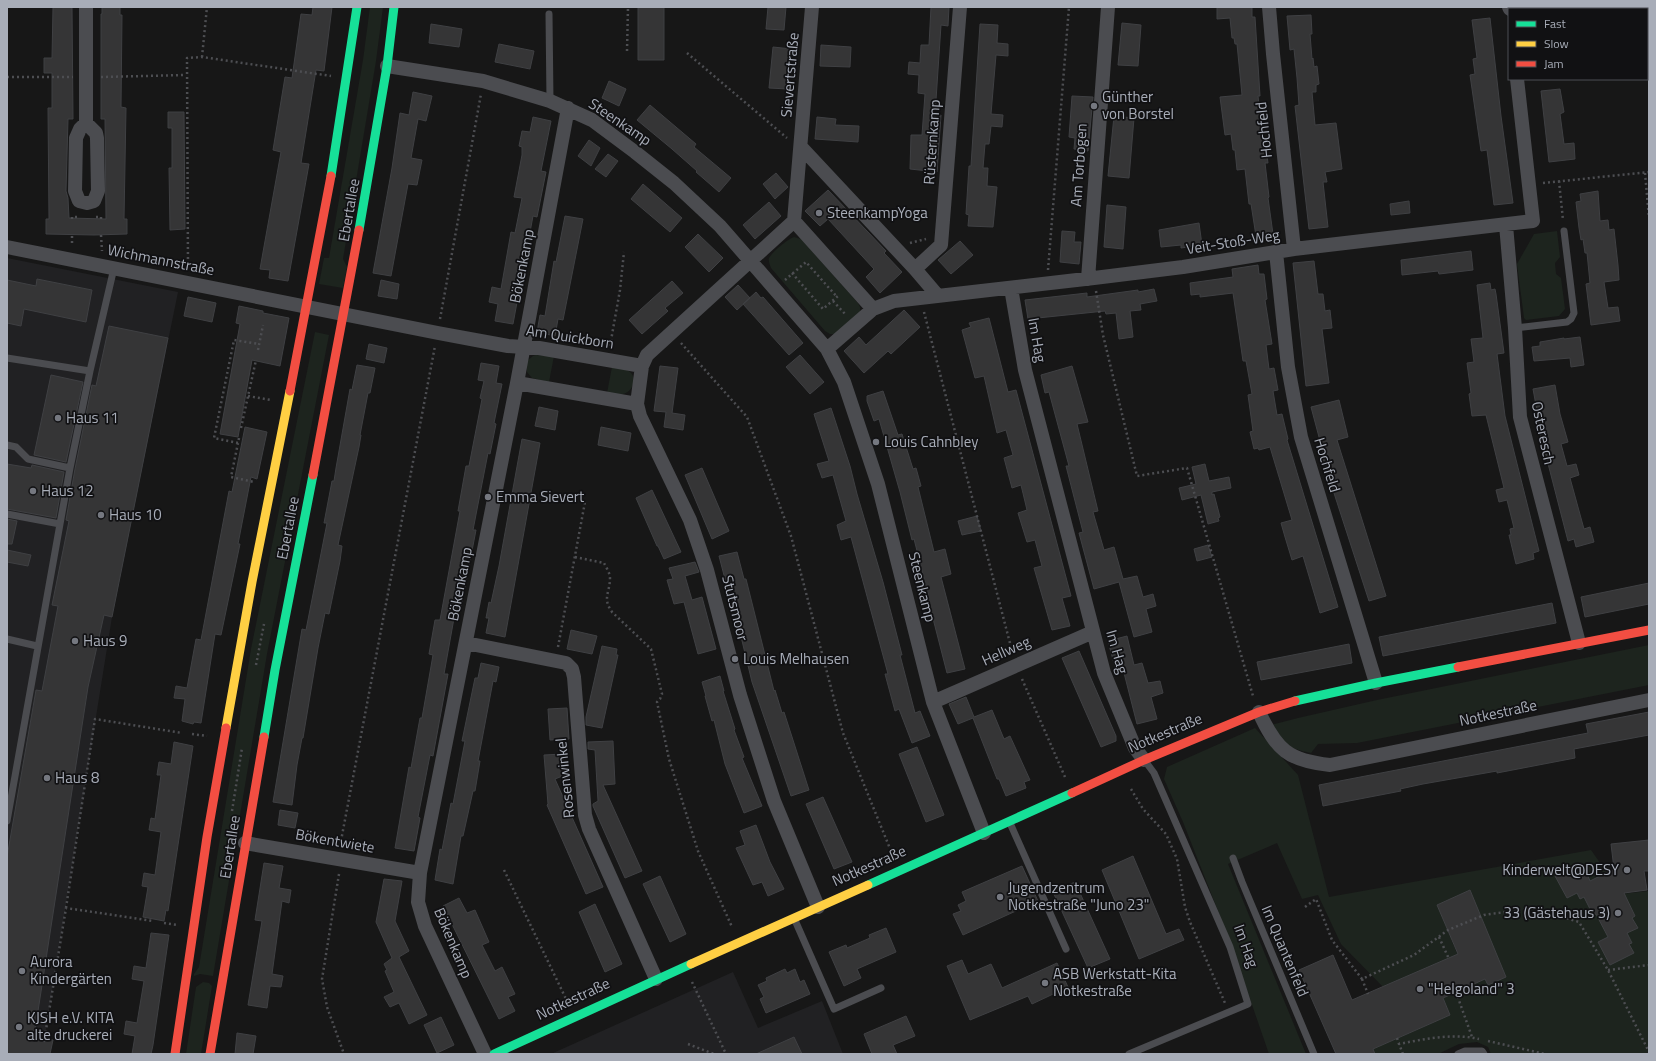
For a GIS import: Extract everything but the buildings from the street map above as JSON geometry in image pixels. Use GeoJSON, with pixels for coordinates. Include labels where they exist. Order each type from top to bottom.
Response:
{"type":"FeatureCollection","features":[{"type":"Feature","properties":{"kind":"main road","name":"Ebertallee"},"geometry":{"type":"LineString","coordinates":[[175,1054],[188,983],[207,838],[237,663],[308,307],[348,78],[357,7]]}},
{"type":"Feature","properties":{"kind":"main road","name":"Ebertallee"},"geometry":{"type":"LineString","coordinates":[[210,1054],[245,843],[297,550],[345,315],[387,66],[394,7]]}},
{"type":"Feature","properties":{"kind":"main road","name":"Notkestraße"},"geometry":{"type":"LineString","coordinates":[[494,1054],[656,979],[1010,822],[1144,760],[1259,712],[1279,705],[1376,683],[1649,630]]}},
{"type":"Feature","properties":{"kind":"street"},"geometry":{"type":"LineString","coordinates":[[86,7],[86,123],[80,129],[76,138],[75,191],[79,201],[86,203],[94,201],[98,191],[97,138],[96,133],[86,123]]}},
{"type":"Feature","properties":{"kind":"street","name":"Sievertstraße"},"geometry":{"type":"LineString","coordinates":[[794,221],[812,7]]}},
{"type":"Feature","properties":{"kind":"street","name":"Rüsternkamp"},"geometry":{"type":"LineString","coordinates":[[915,269],[942,245],[960,7]]}},
{"type":"Feature","properties":{"kind":"street","name":"Am Torbogen"},"geometry":{"type":"LineString","coordinates":[[1091,278],[1108,7]]}},
{"type":"Feature","properties":{"kind":"street","name":"Hochfeld"},"geometry":{"type":"LineString","coordinates":[[1269,7],[1294,249]]}},
{"type":"Feature","properties":{"kind":"street","name":"Steenkamp"},"geometry":{"type":"LineString","coordinates":[[387,66],[483,81],[550,101],[592,120],[674,183],[720,226],[828,349],[844,382],[878,484],[933,702],[984,833]]}},
{"type":"Feature","properties":{"kind":"street"},"geometry":{"type":"LineString","coordinates":[[1517,80],[1529,184]]}},
{"type":"Feature","properties":{"kind":"street","name":"Bökenkamp"},"geometry":{"type":"LineString","coordinates":[[485,1054],[425,926],[418,902],[420,873],[524,347],[568,108]]}},
{"type":"Feature","properties":{"kind":"street"},"geometry":{"type":"LineString","coordinates":[[801,147],[915,269],[938,296]]}},
{"type":"Feature","properties":{"kind":"street","name":"Veit-Stoß-Weg"},"geometry":{"type":"LineString","coordinates":[[938,296],[1183,267],[1294,249],[1533,221],[1529,184]]}},
{"type":"Feature","properties":{"kind":"street"},"geometry":{"type":"LineString","coordinates":[[642,366],[647,356],[794,221],[873,309]]}},
{"type":"Feature","properties":{"kind":"street","name":"Osteresch"},"geometry":{"type":"LineString","coordinates":[[1506,225],[1515,328],[1520,417],[1579,643]]}},
{"type":"Feature","properties":{"kind":"street","name":"Wichmannstraße"},"geometry":{"type":"LineString","coordinates":[[7,247],[345,315]]}},
{"type":"Feature","properties":{"kind":"street","name":"Hochfeld"},"geometry":{"type":"LineString","coordinates":[[1276,252],[1288,367],[1300,437],[1376,683]]}},
{"type":"Feature","properties":{"kind":"street","name":"Im Hag"},"geometry":{"type":"LineString","coordinates":[[1011,288],[1025,370],[1104,673],[1135,748],[1144,760]]}},
{"type":"Feature","properties":{"kind":"street"},"geometry":{"type":"LineString","coordinates":[[828,349],[873,309],[894,301],[938,296]]}},
{"type":"Feature","properties":{"kind":"street","name":"Am Quickborn"},"geometry":{"type":"LineString","coordinates":[[345,315],[438,333],[524,347],[539,348],[642,366]]}},
{"type":"Feature","properties":{"kind":"street","name":"Stutsmoor"},"geometry":{"type":"LineString","coordinates":[[642,366],[637,404],[646,430],[690,520],[707,570],[740,695],[771,793],[818,907]]}},
{"type":"Feature","properties":{"kind":"street"},"geometry":{"type":"LineString","coordinates":[[517,383],[637,404]]}},
{"type":"Feature","properties":{"kind":"street","name":"Hellweg"},"geometry":{"type":"LineString","coordinates":[[933,702],[1094,632]]}},
{"type":"Feature","properties":{"kind":"street","name":"Rosenwinkel"},"geometry":{"type":"LineString","coordinates":[[466,643],[566,663],[572,669],[574,677],[582,795],[585,815],[589,829],[656,979]]}},
{"type":"Feature","properties":{"kind":"street","name":"Notkestraße"},"geometry":{"type":"LineString","coordinates":[[1259,712],[1271,736],[1280,747],[1292,756],[1309,763],[1330,765],[1649,700]]}},
{"type":"Feature","properties":{"kind":"street","name":"Bökentwiete"},"geometry":{"type":"LineString","coordinates":[[245,843],[420,873]]}},
{"type":"Feature","properties":{"kind":"lane"},"geometry":{"type":"LineString","coordinates":[[549,14],[550,101]]}},
{"type":"Feature","properties":{"kind":"lane"},"geometry":{"type":"LineString","coordinates":[[1515,328],[1567,322],[1574,313],[1564,231]]}},
{"type":"Feature","properties":{"kind":"lane"},"geometry":{"type":"LineString","coordinates":[[7,821],[37,646],[70,468],[90,371],[114,268]]}},
{"type":"Feature","properties":{"kind":"lane"},"geometry":{"type":"LineString","coordinates":[[7,358],[90,371]]}},
{"type":"Feature","properties":{"kind":"lane"},"geometry":{"type":"LineString","coordinates":[[7,446],[16,447],[28,459],[70,468]]}},
{"type":"Feature","properties":{"kind":"lane"},"geometry":{"type":"LineString","coordinates":[[7,514],[60,524]]}},
{"type":"Feature","properties":{"kind":"lane"},"geometry":{"type":"LineString","coordinates":[[7,639],[37,646]]}},
{"type":"Feature","properties":{"kind":"lane","name":"Im Hag"},"geometry":{"type":"LineString","coordinates":[[1144,760],[1154,773],[1227,939],[1248,1004],[1229,1012]]}},
{"type":"Feature","properties":{"kind":"lane"},"geometry":{"type":"LineString","coordinates":[[1010,822],[1066,949]]}},
{"type":"Feature","properties":{"kind":"lane","name":"Im Quantenfeld"},"geometry":{"type":"LineString","coordinates":[[1233,858],[1314,1054]]}},
{"type":"Feature","properties":{"kind":"lane"},"geometry":{"type":"LineString","coordinates":[[794,918],[834,1009],[881,988]]}},
{"type":"Feature","properties":{"kind":"lane"},"geometry":{"type":"LineString","coordinates":[[1129,1054],[1229,1012]]}},
{"type":"Feature","properties":{"kind":"lane"},"geometry":{"type":"LineString","coordinates":[[1458,1054],[1465,1051],[1482,1051],[1484,1054]]}},
{"type":"Feature","properties":{"kind":"path"},"geometry":{"type":"LineString","coordinates":[[202,57],[207,7]]}},
{"type":"Feature","properties":{"kind":"path"},"geometry":{"type":"LineString","coordinates":[[628,7],[628,51]]}},
{"type":"Feature","properties":{"kind":"path"},"geometry":{"type":"LineString","coordinates":[[1047,283],[1069,7]]}},
{"type":"Feature","properties":{"kind":"path"},"geometry":{"type":"LineString","coordinates":[[687,53],[792,142],[801,147]]}},
{"type":"Feature","properties":{"kind":"path"},"geometry":{"type":"LineString","coordinates":[[188,273],[187,58],[202,57],[348,78]]}},
{"type":"Feature","properties":{"kind":"path"},"geometry":{"type":"LineString","coordinates":[[101,77],[186,75]]}},
{"type":"Feature","properties":{"kind":"path"},"geometry":{"type":"LineString","coordinates":[[7,77],[75,78]]}},
{"type":"Feature","properties":{"kind":"path"},"geometry":{"type":"LineString","coordinates":[[340,850],[438,333],[483,81]]}},
{"type":"Feature","properties":{"kind":"path"},"geometry":{"type":"LineString","coordinates":[[1529,184],[1649,172]]}},
{"type":"Feature","properties":{"kind":"path"},"geometry":{"type":"LineString","coordinates":[[1645,173],[1649,218]]}},
{"type":"Feature","properties":{"kind":"path"},"geometry":{"type":"LineString","coordinates":[[1559,181],[1564,231]]}},
{"type":"Feature","properties":{"kind":"path"},"geometry":{"type":"LineString","coordinates":[[895,248],[942,234]]}},
{"type":"Feature","properties":{"kind":"path"},"geometry":{"type":"LineString","coordinates":[[72,236],[72,250]]}},
{"type":"Feature","properties":{"kind":"path"},"geometry":{"type":"LineString","coordinates":[[101,236],[102,256]]}},
{"type":"Feature","properties":{"kind":"path"},"geometry":{"type":"LineString","coordinates":[[608,360],[620,290],[624,252]]}},
{"type":"Feature","properties":{"kind":"path"},"geometry":{"type":"LineString","coordinates":[[781,282],[806,262],[837,297]]}},
{"type":"Feature","properties":{"kind":"path"},"geometry":{"type":"LineString","coordinates":[[792,273],[823,309],[842,292]]}},
{"type":"Feature","properties":{"kind":"path"},"geometry":{"type":"LineString","coordinates":[[1091,278],[1103,335],[1138,476],[1187,468],[1253,696]]}},
{"type":"Feature","properties":{"kind":"path"},"geometry":{"type":"LineString","coordinates":[[920,298],[1016,665],[1066,779]]}},
{"type":"Feature","properties":{"kind":"path"},"geometry":{"type":"LineString","coordinates":[[833,301],[847,316]]}},
{"type":"Feature","properties":{"kind":"path"},"geometry":{"type":"LineString","coordinates":[[258,350],[263,325]]}},
{"type":"Feature","properties":{"kind":"path"},"geometry":{"type":"LineString","coordinates":[[672,333],[747,417],[791,536],[843,733],[893,856]]}},
{"type":"Feature","properties":{"kind":"path"},"geometry":{"type":"LineString","coordinates":[[238,443],[214,438],[234,340],[259,344]]}},
{"type":"Feature","properties":{"kind":"path"},"geometry":{"type":"LineString","coordinates":[[241,428],[256,360]]}},
{"type":"Feature","properties":{"kind":"path"},"geometry":{"type":"LineString","coordinates":[[248,396],[276,401]]}},
{"type":"Feature","properties":{"kind":"path"},"geometry":{"type":"LineString","coordinates":[[239,438],[231,477],[259,483]]}},
{"type":"Feature","properties":{"kind":"path"},"geometry":{"type":"LineString","coordinates":[[556,661],[585,502]]}},
{"type":"Feature","properties":{"kind":"path"},"geometry":{"type":"LineString","coordinates":[[575,557],[604,563],[610,577],[606,600],[608,606],[612,612],[651,649],[662,694],[657,702],[669,759],[698,852],[732,928]]}},
{"type":"Feature","properties":{"kind":"path"},"geometry":{"type":"LineString","coordinates":[[44,1042],[95,719],[182,733]]}},
{"type":"Feature","properties":{"kind":"path"},"geometry":{"type":"LineString","coordinates":[[192,734],[211,737]]}},
{"type":"Feature","properties":{"kind":"path"},"geometry":{"type":"LineString","coordinates":[[1131,789],[1143,809],[1166,834],[1172,846],[1180,872],[1185,907],[1190,922],[1229,1012]]}},
{"type":"Feature","properties":{"kind":"path"},"geometry":{"type":"LineString","coordinates":[[504,870],[568,1004]]}},
{"type":"Feature","properties":{"kind":"path"},"geometry":{"type":"LineString","coordinates":[[339,873],[322,980],[327,1007],[344,1054]]}},
{"type":"Feature","properties":{"kind":"path"},"geometry":{"type":"LineString","coordinates":[[1305,907],[1316,899],[1332,940],[1362,979],[1368,994]]}},
{"type":"Feature","properties":{"kind":"path"},"geometry":{"type":"LineString","coordinates":[[66,908],[153,921]]}},
{"type":"Feature","properties":{"kind":"path"},"geometry":{"type":"LineString","coordinates":[[1362,979],[1414,955],[1448,930],[1484,915],[1533,908],[1579,922],[1608,970],[1649,1052]]}},
{"type":"Feature","properties":{"kind":"path"},"geometry":{"type":"LineString","coordinates":[[164,923],[179,926]]}},
{"type":"Feature","properties":{"kind":"path"},"geometry":{"type":"LineString","coordinates":[[1439,937],[1448,958]]}},
{"type":"Feature","properties":{"kind":"path"},"geometry":{"type":"LineString","coordinates":[[1608,970],[1649,965]]}},
{"type":"Feature","properties":{"kind":"path"},"geometry":{"type":"LineString","coordinates":[[685,966],[726,1054]]}},
{"type":"Feature","properties":{"kind":"path"},"geometry":{"type":"LineString","coordinates":[[1456,992],[1472,1037]]}},
{"type":"Feature","properties":{"kind":"path"},"geometry":{"type":"LineString","coordinates":[[1397,1038],[1399,1044]]}},
{"type":"Feature","properties":{"kind":"path"},"geometry":{"type":"LineString","coordinates":[[688,1044],[714,1054]]}},
{"type":"Feature","properties":{"kind":"shaded area"},"geometry":{"type":"Polygon","coordinates":[[[370,7],[383,7],[376,61],[343,259],[347,267],[343,288],[319,284],[324,258],[329,258],[363,60],[370,7]]]}},
{"type":"Feature","properties":{"kind":"shaded area"},"geometry":{"type":"Polygon","coordinates":[[[1557,231],[1560,257],[1555,263],[1556,274],[1561,278],[1565,309],[1559,316],[1526,320],[1524,318],[1517,264],[1534,234],[1557,231]]]}},
{"type":"Feature","properties":{"kind":"shaded area"},"geometry":{"type":"Polygon","coordinates":[[[794,237],[801,239],[860,307],[860,312],[835,334],[830,334],[825,331],[771,268],[769,258],[771,255],[780,246],[794,237]]]}},
{"type":"Feature","properties":{"kind":"shaded area"},"geometry":{"type":"Polygon","coordinates":[[[7,258],[178,292],[112,617],[42,1054],[7,1054],[7,258]]]}},
{"type":"Feature","properties":{"kind":"shaded area"},"geometry":{"type":"Polygon","coordinates":[[[315,332],[329,335],[267,654],[213,976],[200,974],[194,976],[199,967],[251,649],[315,332]]]}},
{"type":"Feature","properties":{"kind":"shaded area"},"geometry":{"type":"Polygon","coordinates":[[[536,355],[554,356],[549,382],[532,378],[527,372],[527,361],[536,355]]]}},
{"type":"Feature","properties":{"kind":"shaded area"},"geometry":{"type":"Polygon","coordinates":[[[612,367],[621,368],[630,372],[634,378],[633,385],[626,393],[607,393],[612,367]]]}},
{"type":"Feature","properties":{"kind":"shaded area"},"geometry":{"type":"Polygon","coordinates":[[[1649,645],[1649,685],[1357,743],[1318,744],[1311,753],[1287,745],[1279,737],[1271,725],[1377,700],[1649,645]]]}},
{"type":"Feature","properties":{"kind":"shaded area"},"geometry":{"type":"Polygon","coordinates":[[[1255,728],[1298,775],[1329,897],[1591,850],[1622,894],[1649,891],[1649,1052],[1643,1054],[1491,1054],[1488,1047],[1477,1042],[1459,1044],[1438,1054],[1375,1054],[1373,1049],[1450,1015],[1442,998],[1485,979],[1488,985],[1506,977],[1484,925],[1451,939],[1458,955],[1383,987],[1341,944],[1318,895],[1302,899],[1277,843],[1228,864],[1306,1054],[1269,1054],[1231,944],[1183,822],[1164,779],[1167,767],[1255,728]]]}},
{"type":"Feature","properties":{"kind":"shaded area"},"geometry":{"type":"Polygon","coordinates":[[[733,972],[758,1028],[822,1001],[843,1054],[551,1054],[733,972]]]}},
{"type":"Feature","properties":{"kind":"shaded area"},"geometry":{"type":"Polygon","coordinates":[[[203,982],[209,983],[212,986],[201,1054],[186,1054],[196,987],[203,982]]]}},
{"type":"Feature","properties":{"kind":"traffic: fast"},"geometry":{"type":"LineString","coordinates":[[331,176],[357,7]]}},
{"type":"Feature","properties":{"kind":"traffic: fast"},"geometry":{"type":"LineString","coordinates":[[359,230],[387,66],[394,7]]}},
{"type":"Feature","properties":{"kind":"traffic: fast"},"geometry":{"type":"LineString","coordinates":[[264,737],[275,670],[313,475]]}},
{"type":"Feature","properties":{"kind":"traffic: fast"},"geometry":{"type":"LineString","coordinates":[[1295,701],[1458,667]]}},
{"type":"Feature","properties":{"kind":"traffic: fast"},"geometry":{"type":"LineString","coordinates":[[868,885],[1072,793]]}},
{"type":"Feature","properties":{"kind":"traffic: fast"},"geometry":{"type":"LineString","coordinates":[[494,1054],[691,964]]}},
{"type":"Feature","properties":{"kind":"traffic: slow"},"geometry":{"type":"LineString","coordinates":[[226,728],[252,582],[290,391]]}},
{"type":"Feature","properties":{"kind":"traffic: slow"},"geometry":{"type":"LineString","coordinates":[[691,964],[868,885]]}},
{"type":"Feature","properties":{"kind":"traffic: jam"},"geometry":{"type":"LineString","coordinates":[[290,391],[331,176]]}},
{"type":"Feature","properties":{"kind":"traffic: jam"},"geometry":{"type":"LineString","coordinates":[[313,475],[359,230]]}},
{"type":"Feature","properties":{"kind":"traffic: jam"},"geometry":{"type":"LineString","coordinates":[[1458,667],[1649,630]]}},
{"type":"Feature","properties":{"kind":"traffic: jam"},"geometry":{"type":"LineString","coordinates":[[1072,793],[1144,760],[1259,712],[1295,701]]}},
{"type":"Feature","properties":{"kind":"traffic: jam"},"geometry":{"type":"LineString","coordinates":[[175,1054],[207,837],[226,728]]}},
{"type":"Feature","properties":{"kind":"traffic: jam"},"geometry":{"type":"LineString","coordinates":[[210,1054],[264,737]]}},
{"type":"Feature","properties":{"kind":"place","name":"Günther von Borstel"},"geometry":{"type":"Point","coordinates":[1094,106]}},
{"type":"Feature","properties":{"kind":"place","name":"SteenkampYoga"},"geometry":{"type":"Point","coordinates":[819,213]}},
{"type":"Feature","properties":{"kind":"place","name":"Haus 11"},"geometry":{"type":"Point","coordinates":[58,418]}},
{"type":"Feature","properties":{"kind":"place","name":"Louis Cahnbley"},"geometry":{"type":"Point","coordinates":[876,442]}},
{"type":"Feature","properties":{"kind":"place","name":"Haus 12"},"geometry":{"type":"Point","coordinates":[33,491]}},
{"type":"Feature","properties":{"kind":"place","name":"Emma Sievert"},"geometry":{"type":"Point","coordinates":[488,497]}},
{"type":"Feature","properties":{"kind":"place","name":"Haus 10"},"geometry":{"type":"Point","coordinates":[101,515]}},
{"type":"Feature","properties":{"kind":"place","name":"Haus 9"},"geometry":{"type":"Point","coordinates":[75,641]}},
{"type":"Feature","properties":{"kind":"place","name":"Louis Melhausen"},"geometry":{"type":"Point","coordinates":[735,659]}},
{"type":"Feature","properties":{"kind":"place","name":"Haus 8"},"geometry":{"type":"Point","coordinates":[47,778]}},
{"type":"Feature","properties":{"kind":"place","name":"Kinderwelt@DESY"},"geometry":{"type":"Point","coordinates":[1627,870]}},
{"type":"Feature","properties":{"kind":"place","name":"Jugendzentrum Notkestraße \"Juno 23\""},"geometry":{"type":"Point","coordinates":[1000,897]}},
{"type":"Feature","properties":{"kind":"place","name":"33 (Gästehaus 3)"},"geometry":{"type":"Point","coordinates":[1618,913]}},
{"type":"Feature","properties":{"kind":"place","name":"Aurora Kindergärten"},"geometry":{"type":"Point","coordinates":[22,971]}},
{"type":"Feature","properties":{"kind":"place","name":"ASB Werkstatt-Kita Notkestraße"},"geometry":{"type":"Point","coordinates":[1045,983]}},
{"type":"Feature","properties":{"kind":"place","name":"\"Helgoland\" 3"},"geometry":{"type":"Point","coordinates":[1420,989]}},
{"type":"Feature","properties":{"kind":"place","name":"KJSH e.V. KITA alte druckerei"},"geometry":{"type":"Point","coordinates":[19,1027]}}]}
